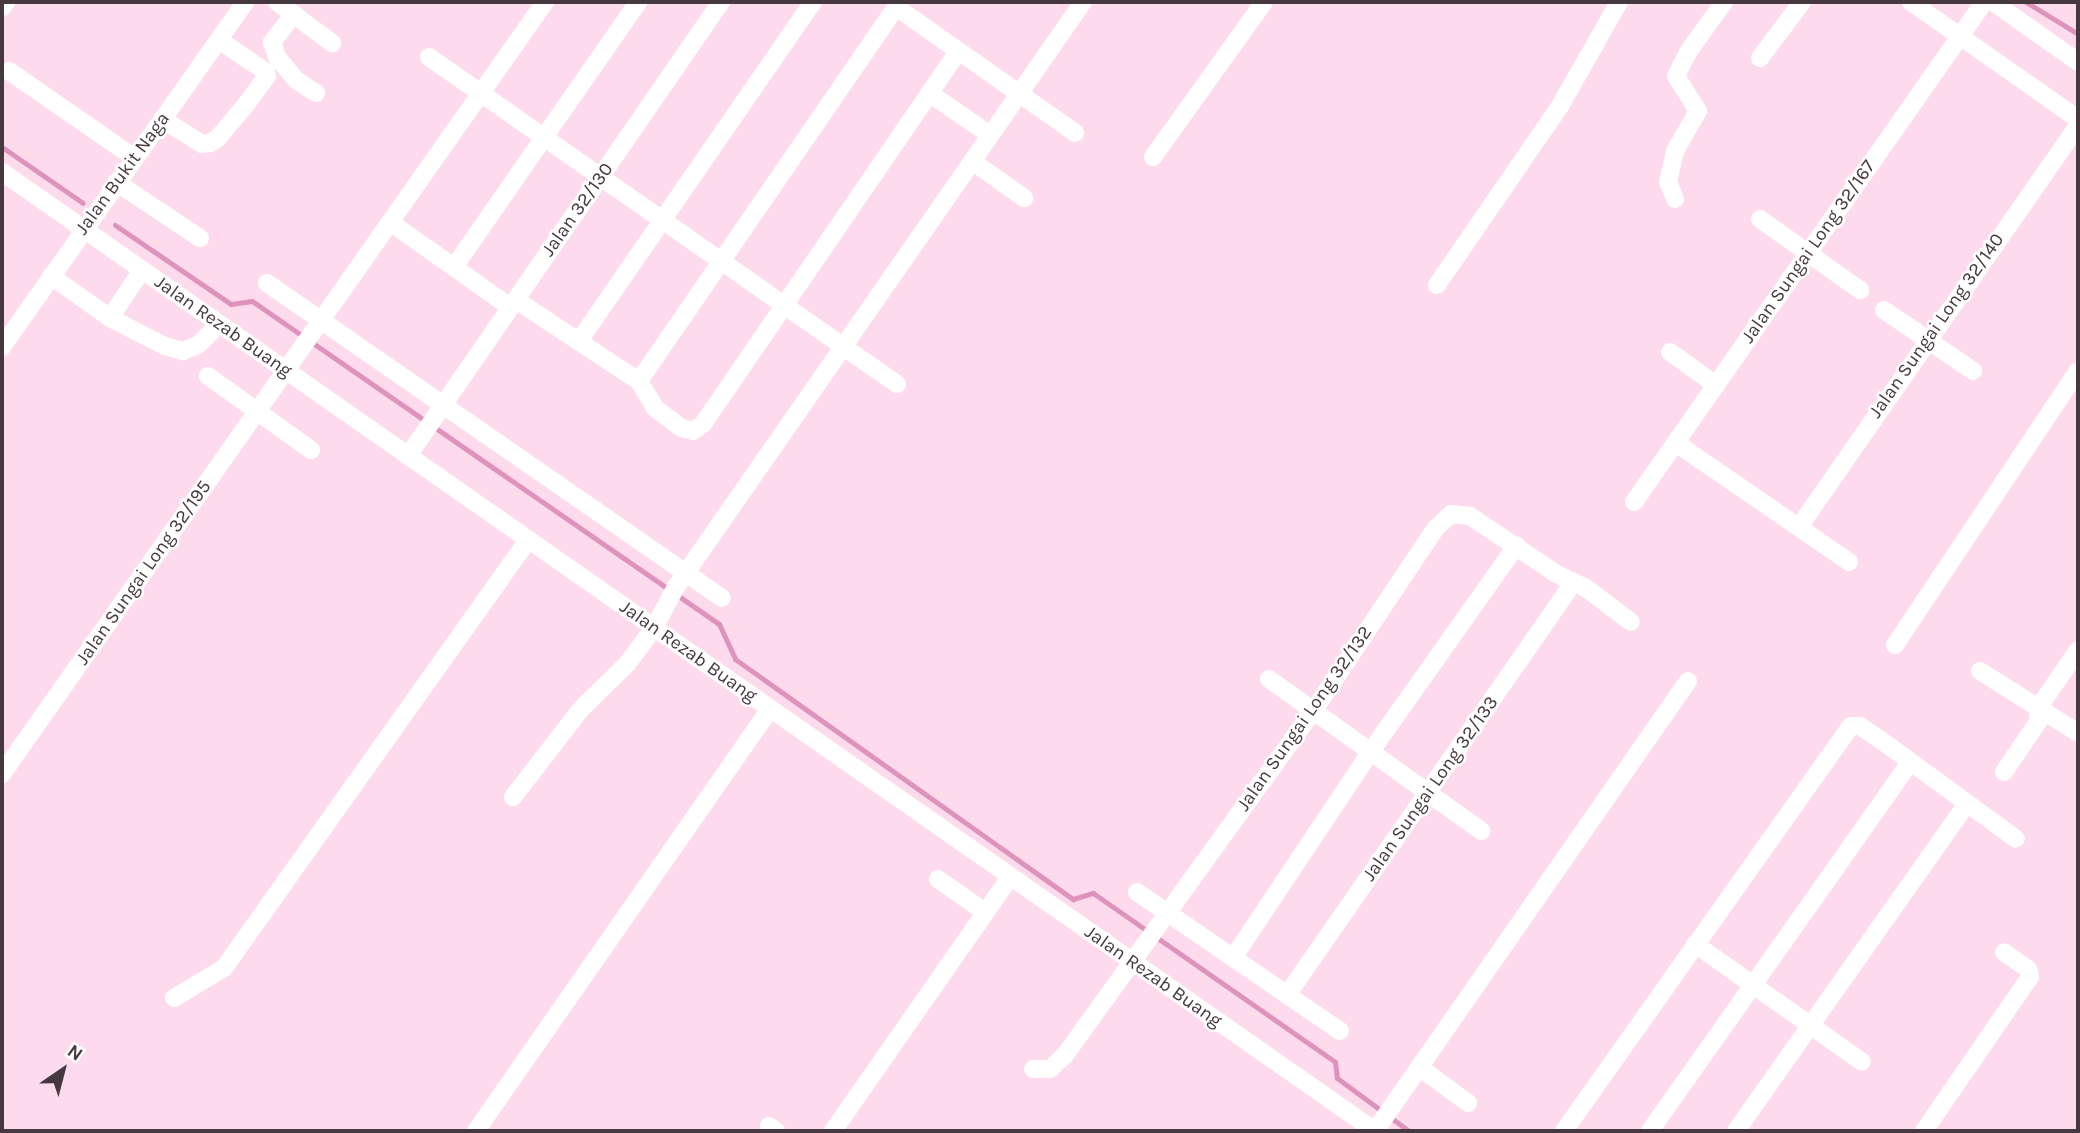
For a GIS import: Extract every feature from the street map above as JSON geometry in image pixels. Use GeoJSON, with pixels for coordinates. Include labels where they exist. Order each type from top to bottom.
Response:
{"type":"FeatureCollection","features":[{"type":"Feature","properties":{"kind":"street"},"geometry":{"type":"LineString","coordinates":[[2,8],[6,2]]}},
{"type":"Feature","properties":{"kind":"street","name":"Jalan Bukit Naga"},"geometry":{"type":"LineString","coordinates":[[2,347],[133,157],[245,2]]}},
{"type":"Feature","properties":{"kind":"street"},"geometry":{"type":"LineString","coordinates":[[277,2],[332,43]]}},
{"type":"Feature","properties":{"kind":"street","name":"Jalan Sungai Long 32/195"},"geometry":{"type":"LineString","coordinates":[[2,774],[545,2]]}},
{"type":"Feature","properties":{"kind":"street"},"geometry":{"type":"LineString","coordinates":[[454,267],[546,139],[638,2]]}},
{"type":"Feature","properties":{"kind":"street","name":"Jalan 32/130"},"geometry":{"type":"LineString","coordinates":[[408,456],[721,2]]}},
{"type":"Feature","properties":{"kind":"street"},"geometry":{"type":"LineString","coordinates":[[579,341],[813,2]]}},
{"type":"Feature","properties":{"kind":"street"},"geometry":{"type":"LineString","coordinates":[[513,797],[581,709],[627,664],[654,628],[681,580],[1083,2]]}},
{"type":"Feature","properties":{"kind":"street"},"geometry":{"type":"LineString","coordinates":[[1153,157],[1264,2]]}},
{"type":"Feature","properties":{"kind":"street"},"geometry":{"type":"LineString","coordinates":[[1437,285],[1560,106],[1619,2]]}},
{"type":"Feature","properties":{"kind":"street"},"geometry":{"type":"LineString","coordinates":[[1675,199],[1668,182],[1675,151],[1698,111],[1676,76],[1688,52],[1724,2]]}},
{"type":"Feature","properties":{"kind":"street"},"geometry":{"type":"LineString","coordinates":[[1760,58],[1802,2]]}},
{"type":"Feature","properties":{"kind":"street"},"geometry":{"type":"LineString","coordinates":[[1911,2],[2078,119]]}},
{"type":"Feature","properties":{"kind":"street","name":"Jalan Sungai Long 32/167"},"geometry":{"type":"LineString","coordinates":[[1634,502],[1984,2]]}},
{"type":"Feature","properties":{"kind":"street"},"geometry":{"type":"LineString","coordinates":[[1993,2],[2078,62]]}},
{"type":"Feature","properties":{"kind":"street"},"geometry":{"type":"LineString","coordinates":[[639,381],[896,7],[1076,133]]}},
{"type":"Feature","properties":{"kind":"street"},"geometry":{"type":"LineString","coordinates":[[294,14],[272,41],[277,57],[296,80],[316,93]]}},
{"type":"Feature","properties":{"kind":"street"},"geometry":{"type":"LineString","coordinates":[[162,120],[202,144],[210,143],[217,139],[248,102],[266,72],[219,40]]}},
{"type":"Feature","properties":{"kind":"street"},"geometry":{"type":"LineString","coordinates":[[390,222],[454,267],[579,341],[639,381],[655,408],[682,428],[693,430],[703,424],[958,51]]}},
{"type":"Feature","properties":{"kind":"street"},"geometry":{"type":"LineString","coordinates":[[429,57],[897,384]]}},
{"type":"Feature","properties":{"kind":"street"},"geometry":{"type":"LineString","coordinates":[[9,71],[133,157]]}},
{"type":"Feature","properties":{"kind":"street"},"geometry":{"type":"LineString","coordinates":[[929,93],[990,135]]}},
{"type":"Feature","properties":{"kind":"street","name":"Jalan Sungai Long 32/140"},"geometry":{"type":"LineString","coordinates":[[1799,527],[1927,338],[2078,126]]}},
{"type":"Feature","properties":{"kind":"street"},"geometry":{"type":"LineString","coordinates":[[972,161],[1024,198]]}},
{"type":"Feature","properties":{"kind":"street","name":"Jalan Rezab Buang"},"geometry":{"type":"LineString","coordinates":[[2,173],[1375,1131]]}},
{"type":"Feature","properties":{"kind":"street"},"geometry":{"type":"LineString","coordinates":[[116,182],[200,238]]}},
{"type":"Feature","properties":{"kind":"street"},"geometry":{"type":"LineString","coordinates":[[1760,219],[1860,290]]}},
{"type":"Feature","properties":{"kind":"street"},"geometry":{"type":"LineString","coordinates":[[110,318],[142,270]]}},
{"type":"Feature","properties":{"kind":"street"},"geometry":{"type":"LineString","coordinates":[[51,276],[110,318],[165,346],[183,351],[198,345],[219,324]]}},
{"type":"Feature","properties":{"kind":"street"},"geometry":{"type":"LineString","coordinates":[[267,283],[313,334],[681,580],[722,598]]}},
{"type":"Feature","properties":{"kind":"street"},"geometry":{"type":"LineString","coordinates":[[1884,310],[1973,371]]}},
{"type":"Feature","properties":{"kind":"street"},"geometry":{"type":"LineString","coordinates":[[1670,352],[1716,386]]}},
{"type":"Feature","properties":{"kind":"street"},"geometry":{"type":"LineString","coordinates":[[1895,645],[2078,371]]}},
{"type":"Feature","properties":{"kind":"street"},"geometry":{"type":"LineString","coordinates":[[208,376],[312,450]]}},
{"type":"Feature","properties":{"kind":"street"},"geometry":{"type":"LineString","coordinates":[[1676,443],[1849,562]]}},
{"type":"Feature","properties":{"kind":"street","name":"Jalan Sungai Long 32/132"},"geometry":{"type":"LineString","coordinates":[[1033,1069],[1050,1069],[1065,1055],[1314,710],[1435,528],[1451,514],[1470,516],[1517,545]]}},
{"type":"Feature","properties":{"kind":"street"},"geometry":{"type":"LineString","coordinates":[[174,998],[224,968],[528,540]]}},
{"type":"Feature","properties":{"kind":"street"},"geometry":{"type":"LineString","coordinates":[[1233,958],[1371,751],[1517,545],[1573,583],[1586,588],[1631,621]]}},
{"type":"Feature","properties":{"kind":"street","name":"Jalan Sungai Long 32/133"},"geometry":{"type":"LineString","coordinates":[[1287,995],[1573,583]]}},
{"type":"Feature","properties":{"kind":"street"},"geometry":{"type":"LineString","coordinates":[[2004,772],[2038,722],[2039,707],[2078,650]]}},
{"type":"Feature","properties":{"kind":"street"},"geometry":{"type":"LineString","coordinates":[[1980,671],[2078,733]]}},
{"type":"Feature","properties":{"kind":"street"},"geometry":{"type":"LineString","coordinates":[[1269,679],[1481,831]]}},
{"type":"Feature","properties":{"kind":"street"},"geometry":{"type":"LineString","coordinates":[[1375,1131],[1688,681]]}},
{"type":"Feature","properties":{"kind":"street"},"geometry":{"type":"LineString","coordinates":[[476,1131],[770,709]]}},
{"type":"Feature","properties":{"kind":"street"},"geometry":{"type":"LineString","coordinates":[[1564,1131],[1851,726],[1860,726],[2015,839]]}},
{"type":"Feature","properties":{"kind":"street"},"geometry":{"type":"LineString","coordinates":[[1650,1131],[1910,762]]}},
{"type":"Feature","properties":{"kind":"street"},"geometry":{"type":"LineString","coordinates":[[1736,1131],[1967,804]]}},
{"type":"Feature","properties":{"kind":"street"},"geometry":{"type":"LineString","coordinates":[[834,1131],[1010,877]]}},
{"type":"Feature","properties":{"kind":"street"},"geometry":{"type":"LineString","coordinates":[[938,879],[985,912]]}},
{"type":"Feature","properties":{"kind":"street"},"geometry":{"type":"LineString","coordinates":[[1137,891],[1164,919],[1233,958],[1340,1031]]}},
{"type":"Feature","properties":{"kind":"street"},"geometry":{"type":"LineString","coordinates":[[1695,944],[1862,1062]]}},
{"type":"Feature","properties":{"kind":"street"},"geometry":{"type":"LineString","coordinates":[[1924,1131],[2030,977],[2028,969],[2004,951]]}},
{"type":"Feature","properties":{"kind":"street"},"geometry":{"type":"LineString","coordinates":[[1419,1068],[1468,1103]]}},
{"type":"Feature","properties":{"kind":"waterway"},"geometry":{"type":"LineString","coordinates":[[2026,2],[2078,34]]}},
{"type":"Feature","properties":{"kind":"waterway"},"geometry":{"type":"LineString","coordinates":[[2,147],[83,203]]}},
{"type":"Feature","properties":{"kind":"waterway"},"geometry":{"type":"LineString","coordinates":[[115,225],[231,304],[252,301],[719,624],[735,659],[1073,899],[1093,893],[1335,1062],[1337,1078],[1409,1131]]}}]}
